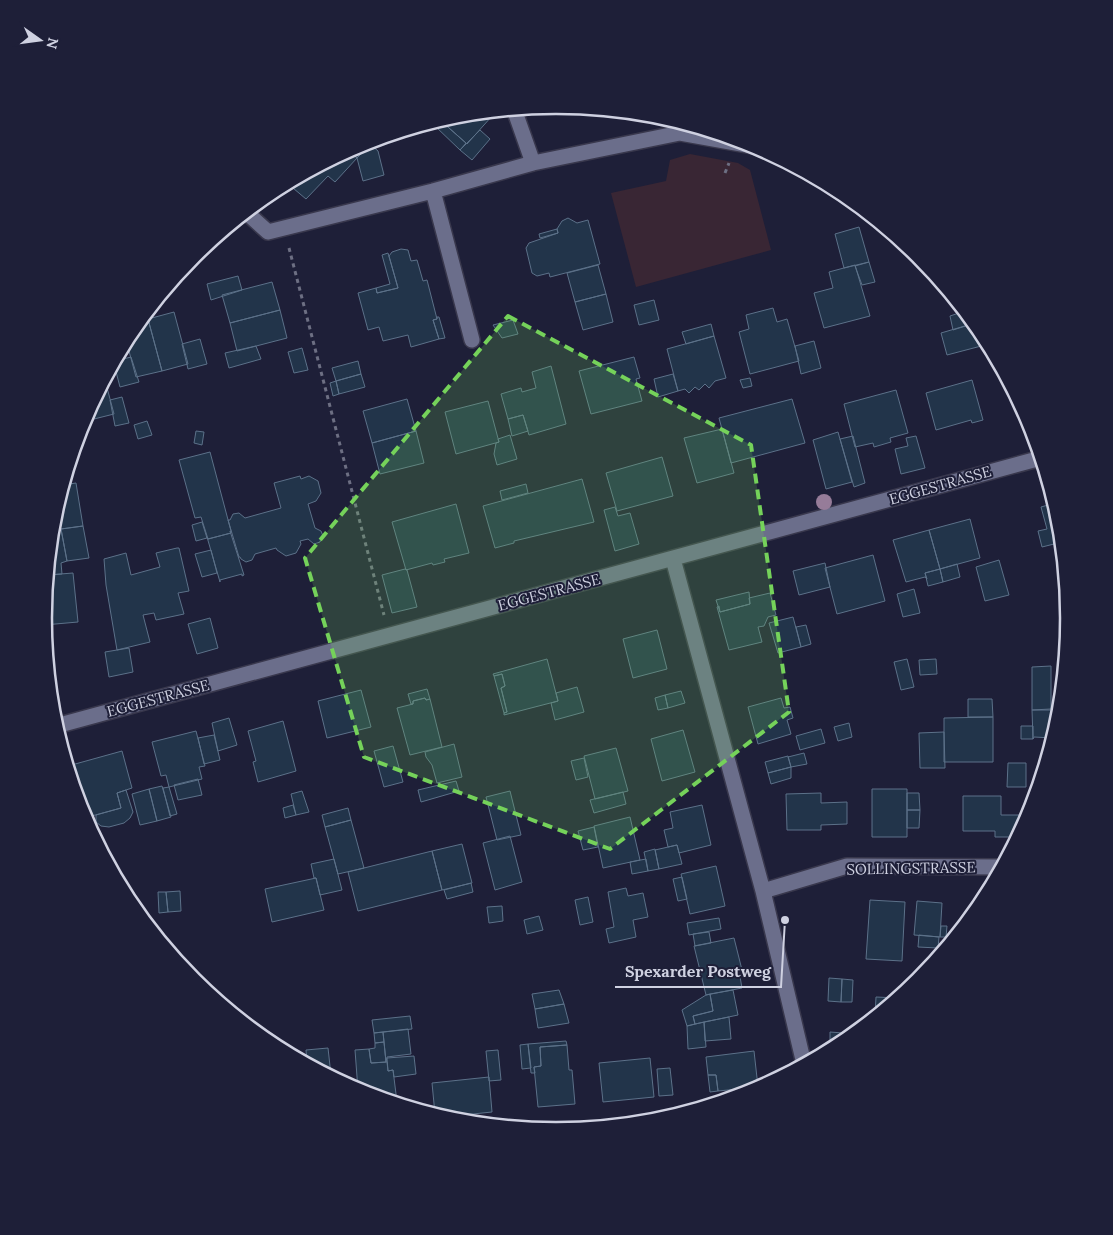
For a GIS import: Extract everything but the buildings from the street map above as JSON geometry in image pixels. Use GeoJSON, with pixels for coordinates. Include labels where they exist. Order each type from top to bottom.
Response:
{"type":"FeatureCollection","features":[{"type":"Feature","properties":{"kind":"street"},"geometry":{"type":"LineString","coordinates":[[516,116],[533,163]]}},
{"type":"Feature","properties":{"kind":"street"},"geometry":{"type":"LineString","coordinates":[[251,217],[268,232],[433,191],[533,163],[680,133],[719,140]]}},
{"type":"Feature","properties":{"kind":"street"},"geometry":{"type":"LineString","coordinates":[[433,191],[472,340]]}},
{"type":"Feature","properties":{"kind":"street","name":"EGGESTRASSE"},"geometry":{"type":"LineString","coordinates":[[64,724],[1035,460]]}},
{"type":"Feature","properties":{"kind":"street"},"geometry":{"type":"LineString","coordinates":[[674,559],[763,891],[802,1057]]}},
{"type":"Feature","properties":{"kind":"street","name":"SOLLINGSTRASSE"},"geometry":{"type":"LineString","coordinates":[[763,891],[847,866],[995,867]]}},
{"type":"Feature","properties":{"kind":"path"},"geometry":{"type":"LineString","coordinates":[[284,228],[390,635]]}},
{"type":"Feature","properties":{"kind":"highlighted area"},"geometry":{"type":"Polygon","coordinates":[[[508,316],[751,445],[789,712],[610,849],[364,757],[305,558],[508,316]]]}},
{"type":"Feature","properties":{"kind":"shaded area"},"geometry":{"type":"Polygon","coordinates":[[[690,154],[738,163],[750,170],[771,250],[636,287],[611,193],[666,181],[670,160],[690,154]]]}},
{"type":"Feature","properties":{"kind":"place","name":"Spexarder Postweg"},"geometry":{"type":"Point","coordinates":[785,920]}}]}
